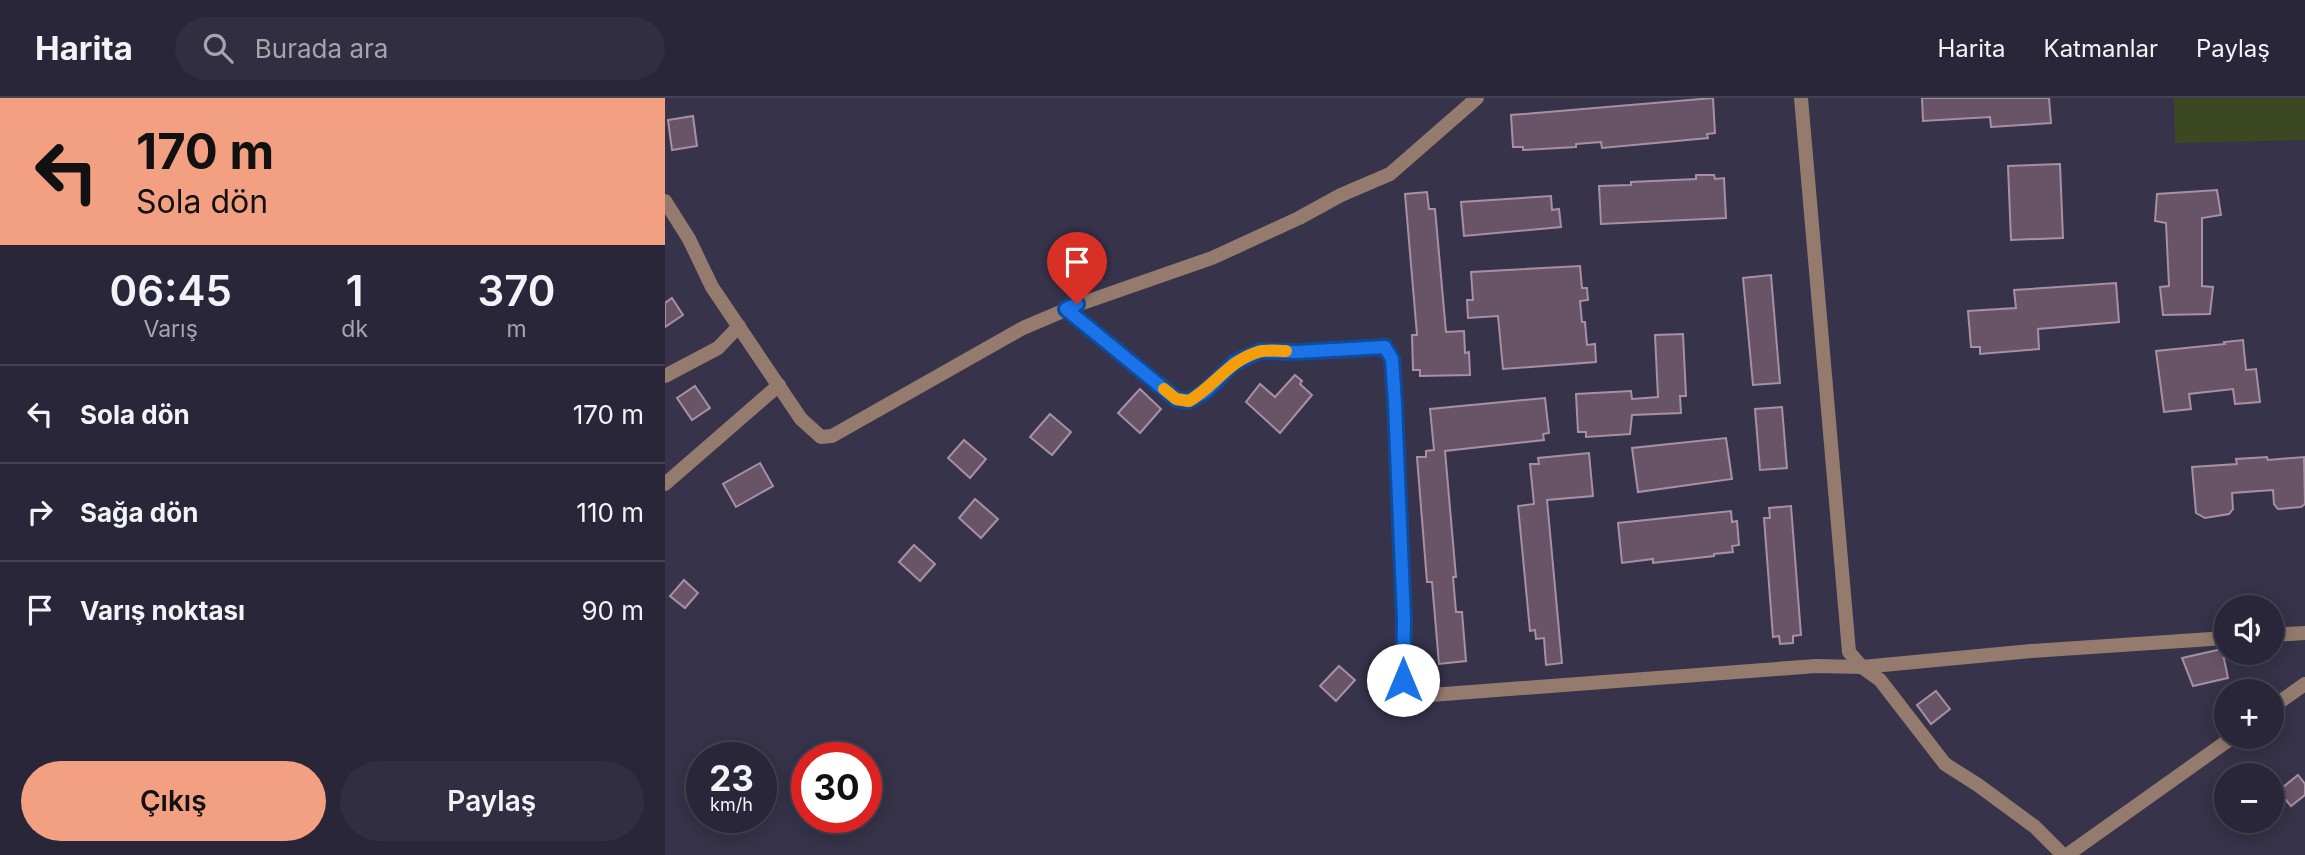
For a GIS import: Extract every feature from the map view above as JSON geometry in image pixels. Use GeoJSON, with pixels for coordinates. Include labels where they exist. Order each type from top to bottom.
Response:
{"type":"FeatureCollection","features":[{"type":"Feature","properties":{"kind":"street"},"geometry":{"type":"LineString","coordinates":[[665,202],[689,239],[712,287],[801,419],[821,437],[832,436],[1023,328],[1066,309],[1212,258],[1390,174],[1477,98]]}},
{"type":"Feature","properties":{"kind":"street"},"geometry":{"type":"LineString","coordinates":[[1801,98],[1849,652],[1862,667],[1880,680],[1945,764],[2035,827],[2065,855],[2216,749]]}},
{"type":"Feature","properties":{"kind":"street"},"geometry":{"type":"LineString","coordinates":[[1066,309],[1176,399],[1189,401],[1206,391],[1234,363],[1260,351],[1297,352],[1385,347],[1392,359],[1395,403],[1404,620],[1403,680],[1413,693],[1444,694],[1816,666],[1862,667],[2031,651],[2214,639]]}},
{"type":"Feature","properties":{"kind":"street"},"geometry":{"type":"LineString","coordinates":[[665,376],[718,348],[739,326]]}},
{"type":"Feature","properties":{"kind":"street"},"geometry":{"type":"LineString","coordinates":[[665,484],[779,385]]}},
{"type":"Feature","properties":{"kind":"street"},"geometry":{"type":"LineString","coordinates":[[2284,634],[2305,632]]}},
{"type":"Feature","properties":{"kind":"street"},"geometry":{"type":"LineString","coordinates":[[2284,699],[2305,684]]}},
{"type":"Feature","properties":{"kind":"green space"},"geometry":{"type":"Polygon","coordinates":[[[2174,98],[2305,98],[2305,140],[2175,143],[2174,98]]]}},
{"type":"Feature","properties":{"kind":"building"},"geometry":{"type":"Polygon","coordinates":[[[1713,98],[1715,133],[1707,134],[1708,138],[1602,148],[1601,142],[1576,144],[1576,147],[1523,150],[1523,147],[1513,147],[1511,115],[1713,98]]]}},
{"type":"Feature","properties":{"kind":"building"},"geometry":{"type":"Polygon","coordinates":[[[1922,98],[2049,98],[2051,123],[1991,127],[1990,117],[1923,121],[1922,98]]]}},
{"type":"Feature","properties":{"kind":"building"},"geometry":{"type":"Polygon","coordinates":[[[693,116],[697,146],[672,150],[668,120],[693,116]]]}},
{"type":"Feature","properties":{"kind":"building"},"geometry":{"type":"Polygon","coordinates":[[[2060,164],[2063,238],[2011,240],[2008,166],[2060,164]]]}},
{"type":"Feature","properties":{"kind":"building"},"geometry":{"type":"Polygon","coordinates":[[[1696,175],[1724,178],[1726,218],[1601,224],[1599,186],[1696,179],[1696,175]]]}},
{"type":"Feature","properties":{"kind":"building"},"geometry":{"type":"Polygon","coordinates":[[[2217,190],[2221,215],[2202,218],[2202,286],[2213,287],[2210,314],[2163,315],[2160,287],[2169,286],[2166,223],[2155,221],[2157,194],[2217,190]]]}},
{"type":"Feature","properties":{"kind":"building"},"geometry":{"type":"Polygon","coordinates":[[[1427,192],[1429,209],[1435,209],[1446,332],[1464,331],[1465,353],[1469,352],[1470,375],[1420,376],[1420,370],[1413,370],[1412,335],[1417,335],[1405,194],[1427,192]]]}},
{"type":"Feature","properties":{"kind":"building"},"geometry":{"type":"Polygon","coordinates":[[[1551,196],[1552,210],[1559,209],[1561,227],[1464,236],[1461,202],[1551,196]]]}},
{"type":"Feature","properties":{"kind":"building"},"geometry":{"type":"Polygon","coordinates":[[[1580,266],[1582,288],[1587,288],[1588,300],[1580,301],[1582,322],[1585,322],[1587,345],[1595,344],[1596,362],[1503,369],[1498,316],[1468,318],[1467,300],[1473,300],[1471,272],[1580,266]]]}},
{"type":"Feature","properties":{"kind":"building"},"geometry":{"type":"Polygon","coordinates":[[[1771,275],[1780,383],[1753,385],[1743,278],[1771,275]]]}},
{"type":"Feature","properties":{"kind":"building"},"geometry":{"type":"Polygon","coordinates":[[[2116,283],[2119,322],[2038,329],[2039,349],[1980,354],[1980,347],[1971,347],[1968,311],[2016,308],[2014,290],[2116,283]]]}},
{"type":"Feature","properties":{"kind":"building"},"geometry":{"type":"Polygon","coordinates":[[[672,298],[683,315],[665,327],[665,303],[672,298]]]}},
{"type":"Feature","properties":{"kind":"building"},"geometry":{"type":"Polygon","coordinates":[[[1683,334],[1686,396],[1680,396],[1681,413],[1632,415],[1630,434],[1586,437],[1586,432],[1578,432],[1576,394],[1631,391],[1632,399],[1658,397],[1655,335],[1683,334]]]}},
{"type":"Feature","properties":{"kind":"building"},"geometry":{"type":"Polygon","coordinates":[[[2243,340],[2246,370],[2256,369],[2260,402],[2235,404],[2233,389],[2189,394],[2191,409],[2164,412],[2156,351],[2243,340]]]}},
{"type":"Feature","properties":{"kind":"building"},"geometry":{"type":"Polygon","coordinates":[[[1295,375],[1312,395],[1280,433],[1246,402],[1260,384],[1275,397],[1295,375]]]}},
{"type":"Feature","properties":{"kind":"building"},"geometry":{"type":"Polygon","coordinates":[[[695,386],[710,408],[692,420],[677,398],[695,386]]]}},
{"type":"Feature","properties":{"kind":"building"},"geometry":{"type":"Polygon","coordinates":[[[1140,389],[1161,409],[1140,433],[1118,413],[1140,389]]]}},
{"type":"Feature","properties":{"kind":"building"},"geometry":{"type":"Polygon","coordinates":[[[1545,398],[1549,433],[1543,434],[1544,440],[1445,451],[1456,577],[1453,577],[1456,612],[1462,612],[1466,661],[1439,664],[1432,582],[1427,582],[1417,457],[1426,457],[1426,451],[1434,450],[1430,409],[1545,398]]]}},
{"type":"Feature","properties":{"kind":"building"},"geometry":{"type":"Polygon","coordinates":[[[1782,407],[1787,468],[1760,470],[1755,409],[1782,407]]]}},
{"type":"Feature","properties":{"kind":"building"},"geometry":{"type":"Polygon","coordinates":[[[1050,414],[1071,432],[1052,455],[1030,437],[1050,414]]]}},
{"type":"Feature","properties":{"kind":"building"},"geometry":{"type":"Polygon","coordinates":[[[1726,438],[1732,479],[1638,492],[1632,448],[1726,438]]]}},
{"type":"Feature","properties":{"kind":"building"},"geometry":{"type":"Polygon","coordinates":[[[964,440],[986,459],[970,478],[948,458],[964,440]]]}},
{"type":"Feature","properties":{"kind":"building"},"geometry":{"type":"Polygon","coordinates":[[[1589,453],[1593,496],[1547,500],[1562,663],[1546,665],[1544,638],[1536,639],[1535,630],[1530,631],[1518,506],[1534,504],[1530,464],[1539,464],[1538,458],[1589,453]]]}},
{"type":"Feature","properties":{"kind":"building"},"geometry":{"type":"Polygon","coordinates":[[[2267,457],[2268,460],[2304,457],[2305,504],[2301,507],[2278,509],[2274,504],[2273,490],[2232,493],[2233,509],[2229,514],[2205,518],[2196,513],[2192,467],[2237,464],[2236,459],[2267,457]]]}},
{"type":"Feature","properties":{"kind":"building"},"geometry":{"type":"Polygon","coordinates":[[[760,463],[773,486],[736,507],[723,484],[760,463]]]}},
{"type":"Feature","properties":{"kind":"building"},"geometry":{"type":"Polygon","coordinates":[[[975,499],[998,519],[981,538],[959,518],[975,499]]]}},
{"type":"Feature","properties":{"kind":"building"},"geometry":{"type":"Polygon","coordinates":[[[1791,506],[1801,635],[1793,636],[1793,643],[1780,644],[1779,636],[1773,637],[1764,518],[1770,518],[1769,508],[1791,506]]]}},
{"type":"Feature","properties":{"kind":"building"},"geometry":{"type":"Polygon","coordinates":[[[1731,511],[1732,522],[1737,521],[1739,545],[1732,546],[1733,552],[1653,563],[1653,559],[1622,563],[1618,523],[1731,511]]]}},
{"type":"Feature","properties":{"kind":"building"},"geometry":{"type":"Polygon","coordinates":[[[914,545],[935,564],[920,581],[899,562],[914,545]]]}},
{"type":"Feature","properties":{"kind":"building"},"geometry":{"type":"Polygon","coordinates":[[[684,580],[698,593],[685,608],[670,596],[684,580]]]}},
{"type":"Feature","properties":{"kind":"building"},"geometry":{"type":"Polygon","coordinates":[[[2214,651],[2214,665],[2225,665],[2228,678],[2214,679],[2193,686],[2182,658],[2214,651]]]}},
{"type":"Feature","properties":{"kind":"building"},"geometry":{"type":"Polygon","coordinates":[[[1339,666],[1355,680],[1336,701],[1320,686],[1339,666]]]}},
{"type":"Feature","properties":{"kind":"building"},"geometry":{"type":"Polygon","coordinates":[[[1936,691],[1950,709],[1931,724],[1917,705],[1936,691]]]}},
{"type":"Feature","properties":{"kind":"building"},"geometry":{"type":"Polygon","coordinates":[[[2298,775],[2305,784],[2305,795],[2291,806],[2284,798],[2284,786],[2298,775]]]}},
{"type":"Feature","properties":{"kind":"slow traffic"},"geometry":{"type":"LineString","coordinates":[[1164,389],[1176,399],[1189,401],[1206,391],[1234,363],[1260,351],[1286,351]]}},
{"type":"Feature","properties":{"kind":"route"},"geometry":{"type":"LineString","coordinates":[[1077,304],[1066,309],[1176,399],[1189,401],[1206,391],[1234,363],[1260,351],[1297,352],[1385,347],[1392,359],[1395,403],[1404,620],[1403,680]]}}]}
